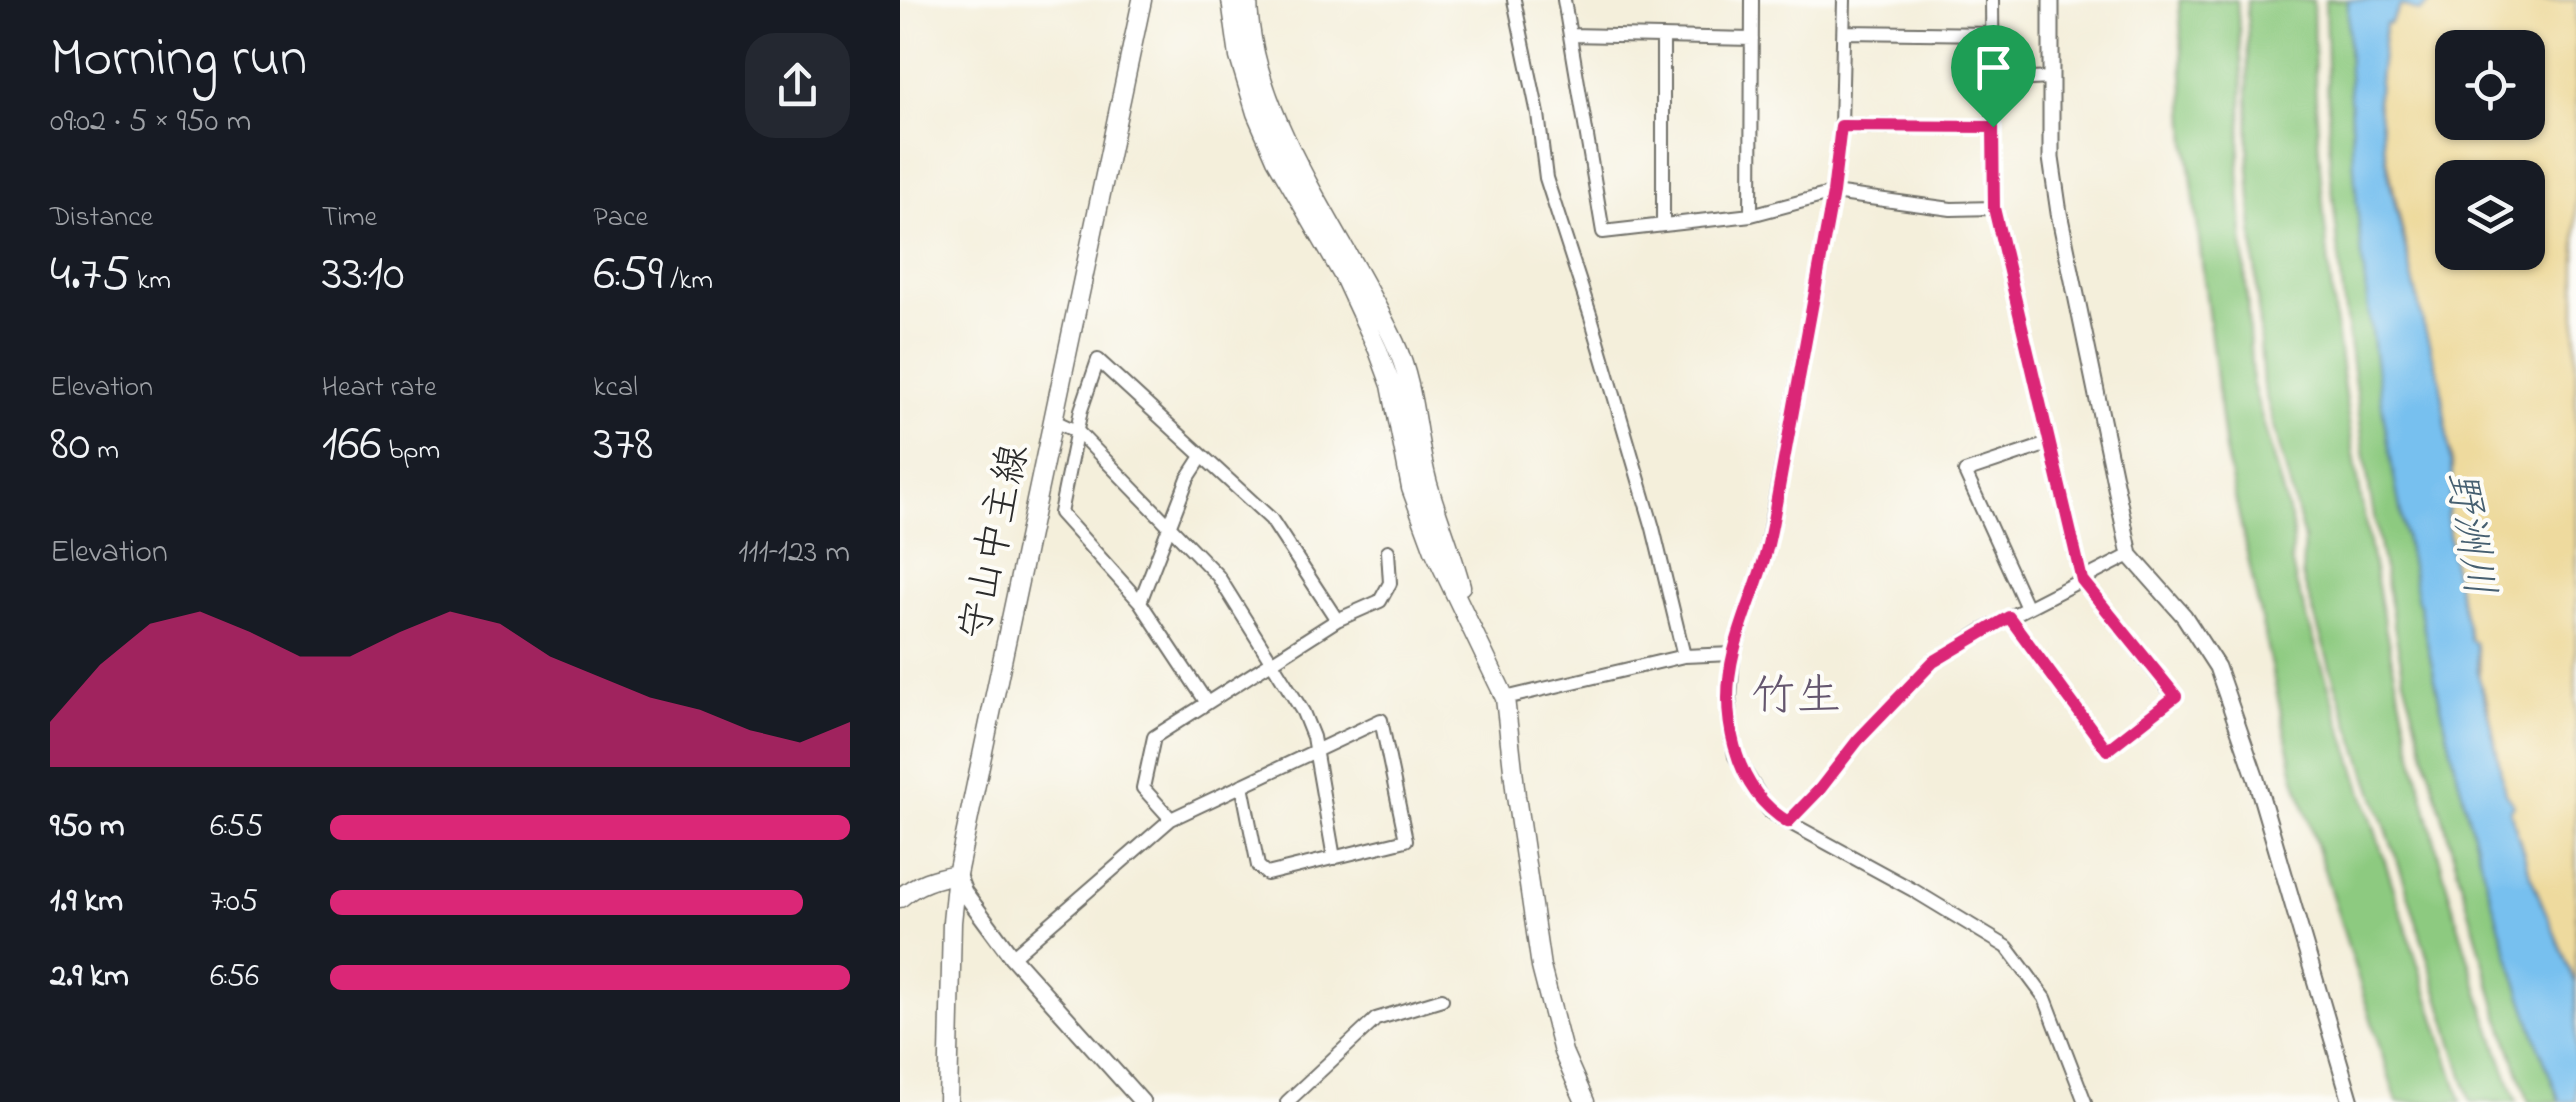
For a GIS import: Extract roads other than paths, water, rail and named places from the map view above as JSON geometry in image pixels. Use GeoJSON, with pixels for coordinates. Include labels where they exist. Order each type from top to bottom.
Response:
{"type":"FeatureCollection","features":[{"type":"Feature","properties":{"kind":"main road","name":"守山中主線"},"geometry":{"type":"LineString","coordinates":[[948,1102],[952,922],[957,874],[1142,0]]}},
{"type":"Feature","properties":{"kind":"main road"},"geometry":{"type":"LineString","coordinates":[[1231,0],[1238,57],[1256,112],[1276,159],[1344,276],[1378,350],[1391,386],[1411,488],[1434,550],[1505,698],[1541,966],[1563,1052],[1585,1102]]}},
{"type":"Feature","properties":{"kind":"main road"},"geometry":{"type":"LineString","coordinates":[[1248,0],[1256,54],[1271,103],[1293,152],[1396,344],[1410,380],[1428,482],[1474,630]]}},
{"type":"Feature","properties":{"kind":"main road"},"geometry":{"type":"LineString","coordinates":[[900,898],[932,878],[957,874]]}},
{"type":"Feature","properties":{"kind":"street"},"geometry":{"type":"LineString","coordinates":[[1514,0],[1538,114],[1546,178],[1653,528],[1684,656]]}},
{"type":"Feature","properties":{"kind":"street"},"geometry":{"type":"LineString","coordinates":[[1564,0],[1602,232],[1750,215],[1833,193],[1951,209],[1994,208]]}},
{"type":"Feature","properties":{"kind":"street"},"geometry":{"type":"LineString","coordinates":[[1750,215],[1752,0]]}},
{"type":"Feature","properties":{"kind":"street"},"geometry":{"type":"LineString","coordinates":[[1844,0],[1841,126],[1833,193],[1766,555],[1733,654],[1729,714],[1736,756],[1770,812],[1913,890],[2008,948],[2046,998],[2086,1102]]}},
{"type":"Feature","properties":{"kind":"street"},"geometry":{"type":"LineString","coordinates":[[1992,0],[1994,208],[2082,580],[2176,696],[2107,750],[2009,617]]}},
{"type":"Feature","properties":{"kind":"street"},"geometry":{"type":"LineString","coordinates":[[2051,0],[2051,158],[2130,554],[2184,616],[2217,667],[2256,780],[2351,1102]]}},
{"type":"Feature","properties":{"kind":"street"},"geometry":{"type":"LineString","coordinates":[[1844,32],[1992,34]]}},
{"type":"Feature","properties":{"kind":"street"},"geometry":{"type":"LineString","coordinates":[[1570,35],[1752,39]]}},
{"type":"Feature","properties":{"kind":"street"},"geometry":{"type":"LineString","coordinates":[[1663,36],[1663,226]]}},
{"type":"Feature","properties":{"kind":"street"},"geometry":{"type":"LineString","coordinates":[[1993,82],[2051,78]]}},
{"type":"Feature","properties":{"kind":"street"},"geometry":{"type":"LineString","coordinates":[[1841,126],[1993,127]]}},
{"type":"Feature","properties":{"kind":"street"},"geometry":{"type":"LineString","coordinates":[[1207,702],[1140,602],[1060,513],[1081,410],[1098,360],[1270,519],[1337,620]]}},
{"type":"Feature","properties":{"kind":"street"},"geometry":{"type":"LineString","coordinates":[[1054,420],[1078,432],[1218,576],[1303,712],[1315,751],[1334,858]]}},
{"type":"Feature","properties":{"kind":"street"},"geometry":{"type":"LineString","coordinates":[[2027,608],[1965,472],[2048,444]]}},
{"type":"Feature","properties":{"kind":"street"},"geometry":{"type":"LineString","coordinates":[[1140,602],[1188,478],[1201,458]]}},
{"type":"Feature","properties":{"kind":"street"},"geometry":{"type":"LineString","coordinates":[[1171,818],[1143,788],[1154,738],[1270,660],[1337,620],[1380,600],[1390,583],[1388,551]]}},
{"type":"Feature","properties":{"kind":"street"},"geometry":{"type":"LineString","coordinates":[[1788,822],[1858,740],[1933,662],[2130,554]]}},
{"type":"Feature","properties":{"kind":"street"},"geometry":{"type":"LineString","coordinates":[[1505,698],[1684,656],[1733,654]]}},
{"type":"Feature","properties":{"kind":"street"},"geometry":{"type":"LineString","coordinates":[[1012,957],[1171,818],[1381,720],[1406,840],[1267,874],[1258,866],[1242,785]]}},
{"type":"Feature","properties":{"kind":"street"},"geometry":{"type":"LineString","coordinates":[[957,874],[964,892],[1012,957],[1142,1102]]}},
{"type":"Feature","properties":{"kind":"street"},"geometry":{"type":"LineString","coordinates":[[1287,1102],[1376,1019],[1442,999]]}},
{"type":"Feature","properties":{"kind":"water"},"geometry":{"type":"Polygon","coordinates":[[[2348,0],[2433,0],[2419,12],[2401,5],[2390,23],[2385,24],[2377,100],[2390,183],[2440,379],[2453,482],[2447,516],[2453,568],[2470,640],[2475,643],[2505,793],[2514,805],[2510,811],[2531,877],[2576,984],[2576,1102],[2560,1102],[2516,979],[2462,791],[2418,600],[2367,302],[2353,151],[2348,0]]]}},
{"type":"Feature","properties":{"kind":"district","name":"竹生"},"geometry":{"type":"Point","coordinates":[1796,693]}},
{"type":"Feature","properties":{"kind":"water label","name":"野洲川"},"geometry":{"type":"Point","coordinates":[2473,533]}}]}
